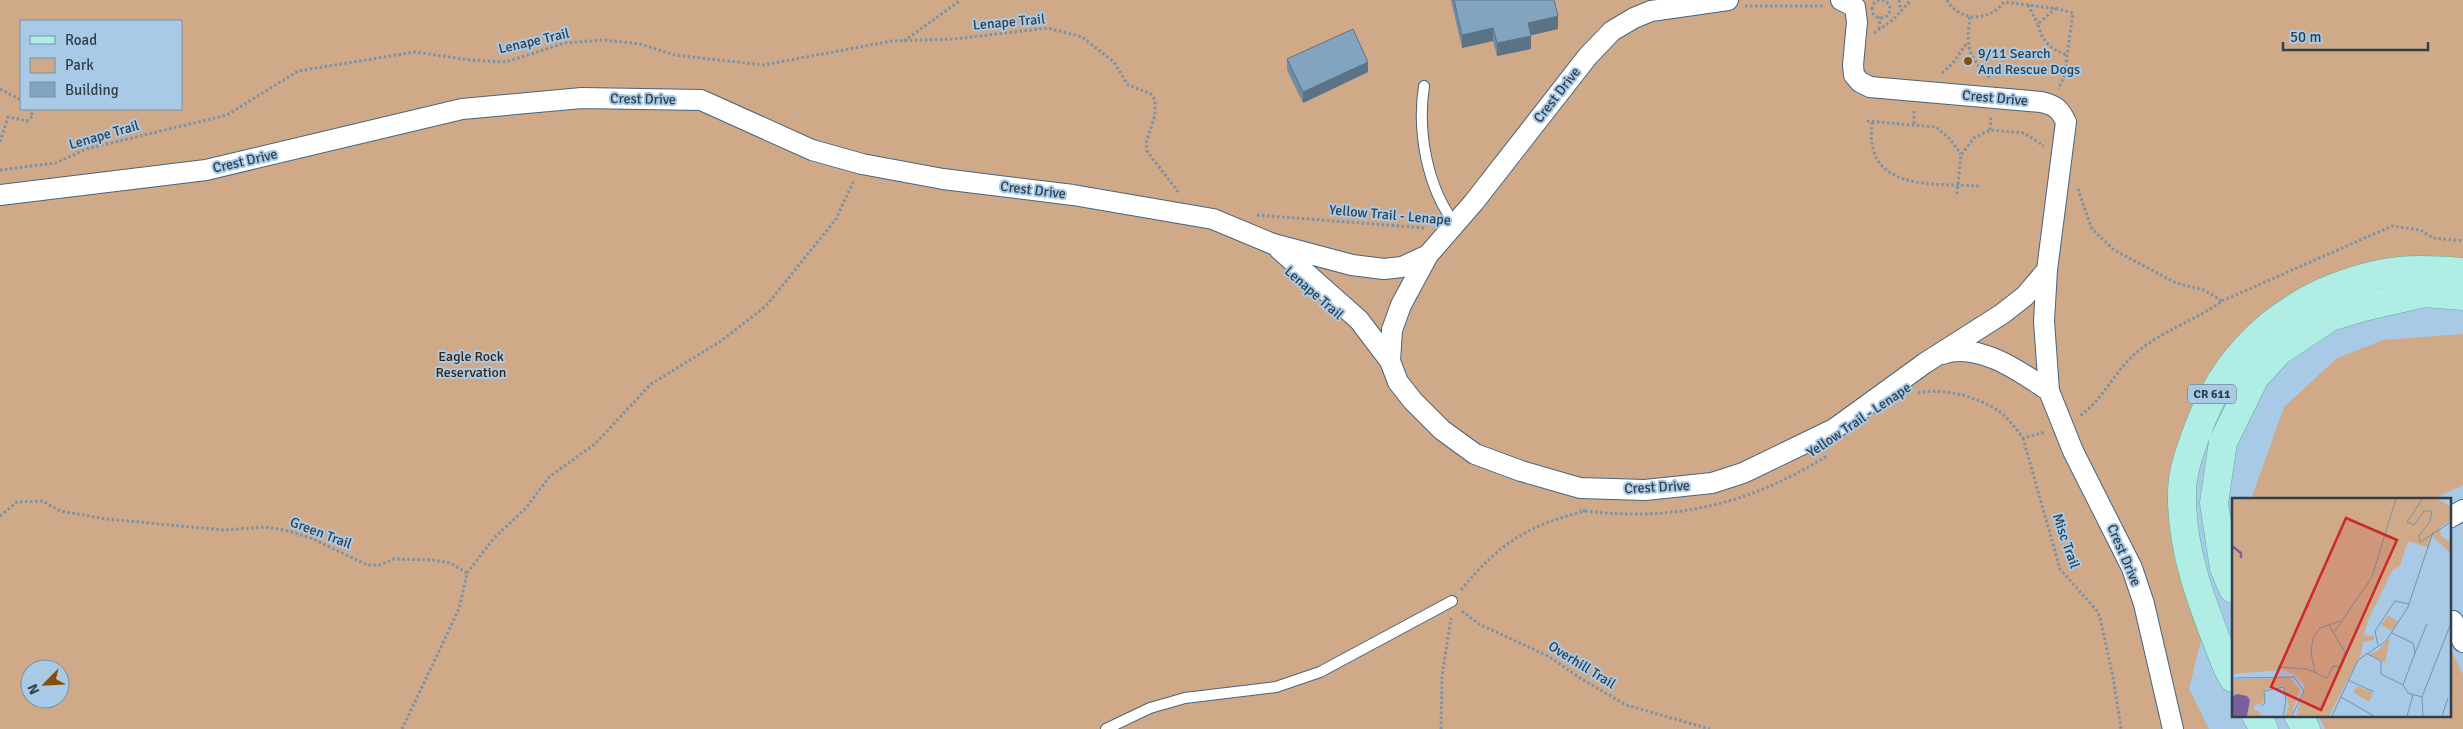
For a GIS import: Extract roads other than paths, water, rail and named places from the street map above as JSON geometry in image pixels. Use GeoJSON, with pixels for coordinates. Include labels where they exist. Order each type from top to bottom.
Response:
{"type":"FeatureCollection","features":[{"type":"Feature","properties":{"kind":"main road","name":"CR 611"},"geometry":{"type":"LineString","coordinates":[[2232,676],[2226,667],[2198,591],[2184,534],[2182,491],[2191,448],[2210,396],[2236,359],[2266,329],[2302,302],[2340,284],[2382,274],[2428,270],[2463,272]]}},
{"type":"Feature","properties":{"kind":"main road","name":"CR 611"},"geometry":{"type":"LineString","coordinates":[[2232,587],[2224,568],[2214,503],[2223,442],[2255,377],[2278,351],[2330,317],[2363,306],[2424,293],[2463,296]]}},
{"type":"Feature","properties":{"kind":"main road"},"geometry":{"type":"LineString","coordinates":[[2257,716],[2264,729]]}},
{"type":"Feature","properties":{"kind":"street","name":"Crest Drive"},"geometry":{"type":"LineString","coordinates":[[1390,361],[1392,330],[1401,305],[1428,255],[1455,224],[1565,83],[1612,31],[1634,18],[1651,11],[1734,3]]}},
{"type":"Feature","properties":{"kind":"street","name":"Crest Drive"},"geometry":{"type":"LineString","coordinates":[[1836,4],[1855,7],[1857,22],[1853,65],[1854,75],[1860,82],[1870,87],[2054,104],[2062,112],[2066,122],[2047,270],[2044,321],[2049,391],[2062,427],[2132,568],[2144,604],[2172,729]]}},
{"type":"Feature","properties":{"kind":"street","name":"Crest Drive"},"geometry":{"type":"LineString","coordinates":[[0,195],[206,170],[462,109],[582,98],[701,100],[812,150],[862,164],[942,179],[1073,195],[1200,216],[1246,232],[1273,244],[1352,265],[1384,269],[1402,267],[1428,255]]}},
{"type":"Feature","properties":{"kind":"street","name":"Crest Drive"},"geometry":{"type":"LineString","coordinates":[[1273,244],[1359,320],[1390,361],[1398,382],[1413,401],[1442,430],[1475,454],[1521,471],[1580,488],[1645,490],[1712,483],[1743,473],[1788,453],[1840,425],[1925,363],[2002,314],[2025,296],[2047,270]]}},
{"type":"Feature","properties":{"kind":"street","name":"Crest Drive"},"geometry":{"type":"LineString","coordinates":[[1938,356],[1951,351],[1989,358],[2021,372],[2049,391]]}},
{"type":"Feature","properties":{"kind":"street"},"geometry":{"type":"LineString","coordinates":[[2450,517],[2463,510]]}},
{"type":"Feature","properties":{"kind":"street"},"geometry":{"type":"LineString","coordinates":[[2450,622],[2453,621],[2463,642]]}},
{"type":"Feature","properties":{"kind":"lane"},"geometry":{"type":"LineString","coordinates":[[1424,86],[1421,108],[1422,138],[1443,208],[1455,224]]}},
{"type":"Feature","properties":{"kind":"lane"},"geometry":{"type":"LineString","coordinates":[[1108,728],[1150,708],[1176,701],[1276,687],[1320,672],[1452,601]]}},
{"type":"Feature","properties":{"kind":"place","name":"9/11 Search And Rescue Dogs"},"geometry":{"type":"Point","coordinates":[1968,61]}},
{"type":"Feature","properties":{"kind":"park label","name":"Eagle Rock Reservation"},"geometry":{"type":"Point","coordinates":[471,364]}}]}
